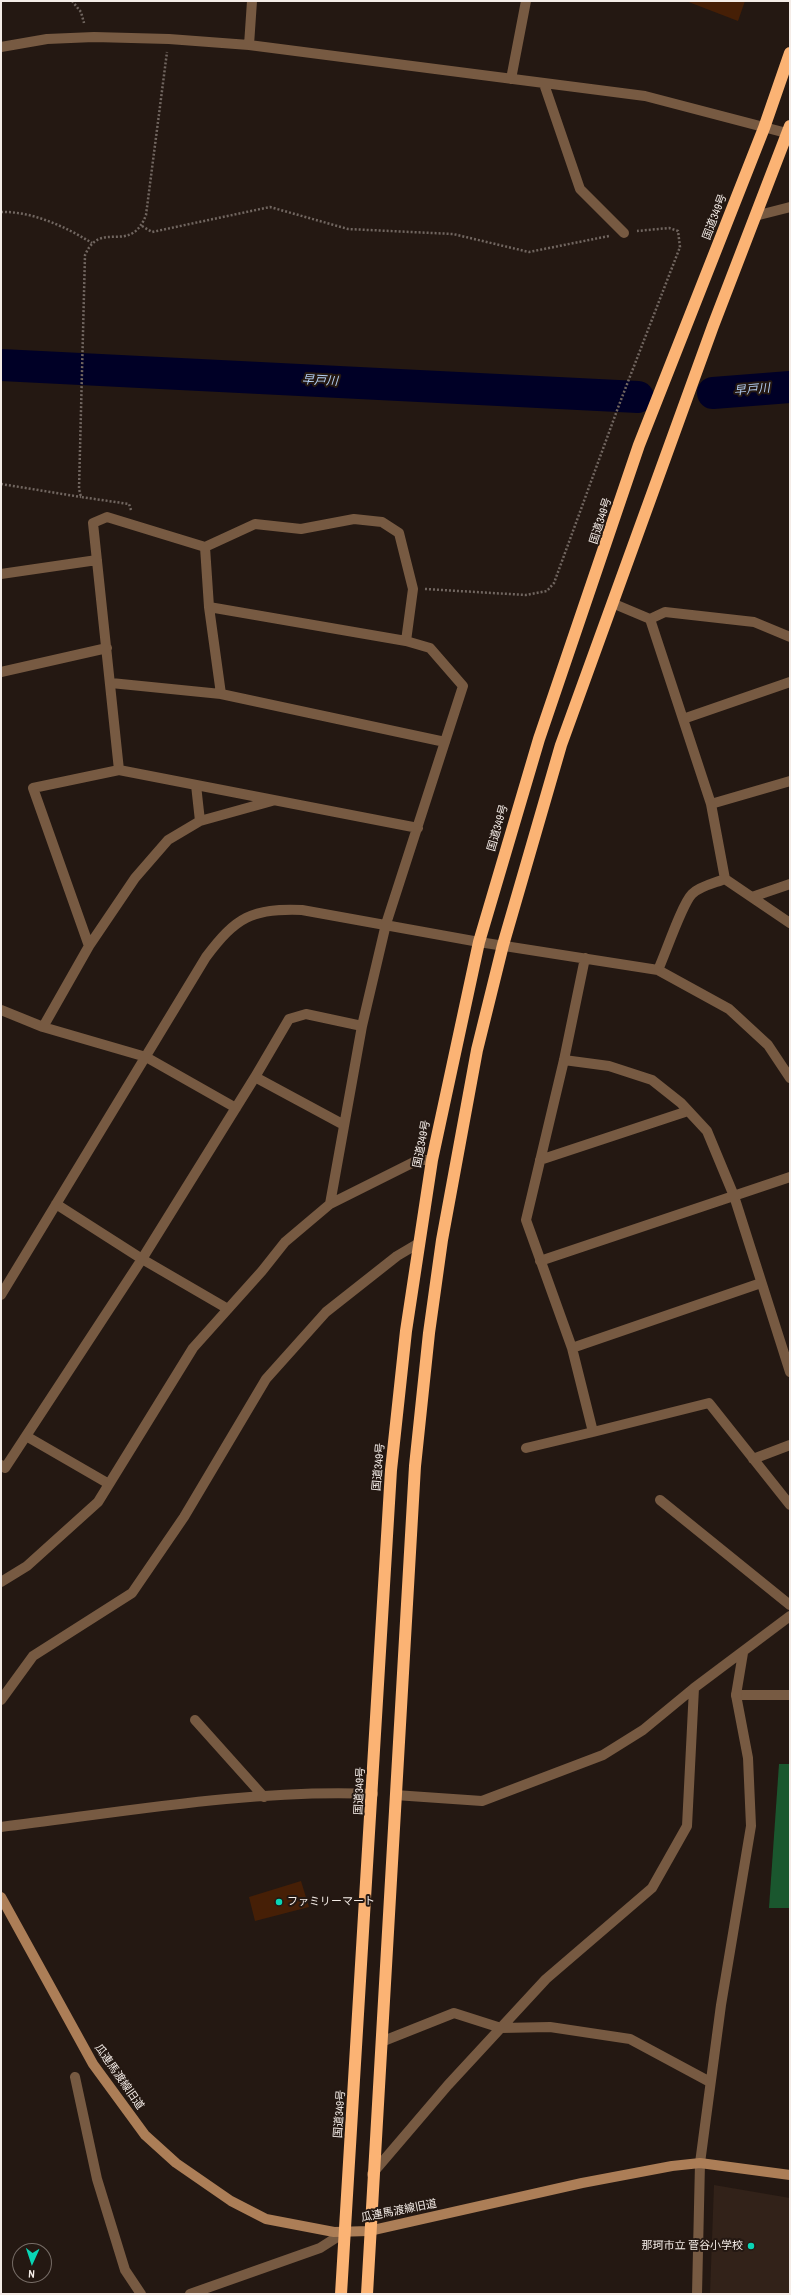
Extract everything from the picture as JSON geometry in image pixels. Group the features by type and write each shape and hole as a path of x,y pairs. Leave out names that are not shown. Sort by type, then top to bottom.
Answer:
{"highway":[{"name":"国道349号","path":"341,2294 373,1794 391,1470 406,1331 432,1160 479,942 539,739 640,445 764,128 790,53"},
{"path":"367,2294 372,2174 415,1466 428,1333 456,1158 477,1050 502,945 561,745 755,216 789,131"}],"street":[{"path":"249,45 252,1"},
{"path":"511,79 526,1"},
{"path":"1,47 47,39 89,37 169,39 249,45 645,96 764,128 789,131"},
{"path":"544,84 580,189 624,233"},
{"path":"755,216 790,207"},
{"path":"119,770 93,523 107,517 134,524 205,547 256,524 301,529 354,519 382,522 399,533 413,588 406,641"},
{"path":"205,547 209,607 221,694"},
{"path":"1,574 98,560"},
{"path":"612,603 650,618 665,612 754,622 790,637"},
{"path":"209,607 406,641 430,648 463,686 386,924 362,1026 330,1204"},
{"path":"650,618 711,804 725,879 790,923"},
{"path":"1,672 107,648"},
{"path":"683,719 790,682"},
{"path":"111,683 221,694 445,742"},
{"path":"89,946 33,788 119,770 418,828"},
{"path":"711,804 790,781"},
{"path":"196,785 200,821"},
{"path":"43,1027 89,946 135,878 168,840 200,821 275,800"},
{"path":"658,970 679,918 691,894 707,885 725,879"},
{"path":"752,897 790,884"},
{"path":"1,1295 206,957 221,938 241,920 256,912 275,909 302,910 479,942 658,970 729,1009 768,1045 790,1078"},
{"path":"585,958 564,1060 526,1220 572,1348 593,1432"},
{"path":"1,1010 43,1027 146,1057 236,1108"},
{"path":"1,1465 5,1468 142,1259 255,1077 289,1019 306,1014 362,1026"},
{"path":"564,1060 609,1066 652,1080 688,1111 707,1131 734,1196 790,1372"},
{"path":"255,1077 344,1125"},
{"path":"540,1160 688,1111"},
{"path":"1,1582 27,1566 98,1502 193,1348 285,1242 330,1204 418,1160 432,1160"},
{"path":"540,1261 790,1177"},
{"path":"56,1204 142,1259 228,1309"},
{"path":"1,1700 33,1656 132,1593 184,1517 266,1379 326,1312 397,1256 419,1243"},
{"path":"572,1348 762,1283"},
{"path":"526,1448 709,1403 790,1505"},
{"path":"26,1436 109,1484"},
{"path":"753,1459 790,1445"},
{"path":"660,1500 790,1605"},
{"path":"395,1795 482,1801 603,1755 643,1730 694,1688 743,1653 790,1616"},
{"path":"697,2294 700,2163 730,1944 750,1826 748,1758 736,1695 743,1653"},
{"path":"372,2174 448,2085 546,1979 652,1888 687,1826 694,1688"},
{"path":"736,1695 790,1695"},
{"path":"195,1720 264,1797"},
{"path":"1,1827 186,1804 264,1797 373,1794"},
{"name":"瓜連馬渡線旧道","path":"1,1897 93,2064 145,2134 176,2163 200,2181 266,2219 300,2227 345,2232 369,2231 582,2183 672,2166 700,2163 790,2175"},
{"path":"381,2042 454,2013 501,2028 550,2026 630,2039 710,2082"},
{"path":"75,2077 97,2179 125,2270 141,2294"},
{"path":"190,2294 320,2248 345,2232"}],"path":[{"path":"72,1 81,12 89,37"},
{"path":"81,496 79,489 81,362 85,255 92,243 106,238 128,236 142,226 146,215 169,39"},
{"path":"142,226 152,232 270,207 348,230 453,234 529,252 624,233 669,228 678,232 680,247 619,406 554,583 547,591 526,595 413,588"},
{"path":"1,212 16,212 70,229 92,243"},
{"path":"1,484 129,504 134,524"}],"shaded area":[{"name":"那珂市立 菅谷小学校","path":"714,2185 790,2198 790,2294 710,2294"}],"green space":[{"path":"779,1764 790,1764 790,1908 769,1908"}],"building":[{"path":"686,1 745,1 738,21"},
{"name":"ファミリーマート","path":"301,1881 309,1907 255,1921 249,1897"}],"waterway":[{"name":"早戸川","path":"1,365 638,397"},
{"name":"早戸川","path":"713,393 790,387"}],"place":[{"name":"ファミリーマート","path":"279,1902"},
{"name":"那珂市立 菅谷小学校","path":"751,2246"}]}
